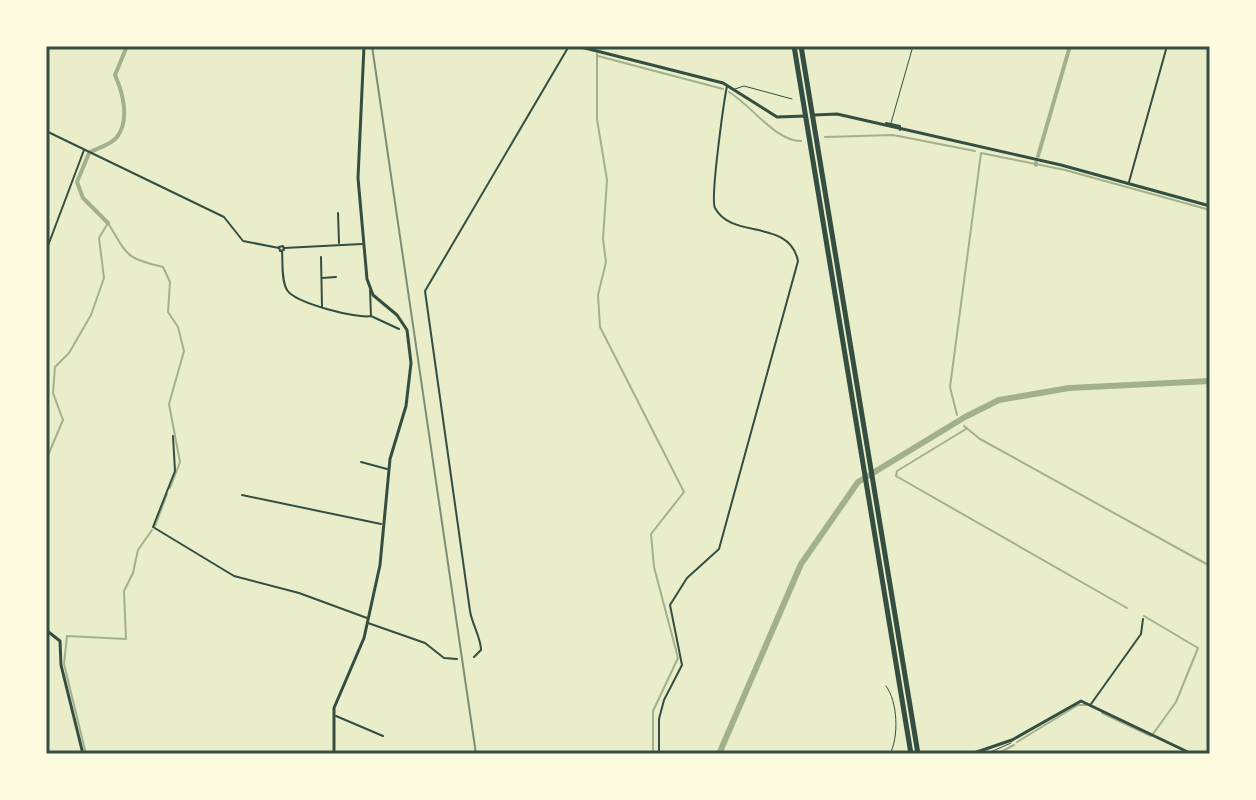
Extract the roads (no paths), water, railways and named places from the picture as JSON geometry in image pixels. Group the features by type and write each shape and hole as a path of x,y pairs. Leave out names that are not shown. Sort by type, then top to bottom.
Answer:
{"highway":[{"path":"794,46 911,754"},
{"path":"801,46 918,754"}],"street":[{"path":"364,46 358,165 371,316"},
{"path":"467,46 473,46"},
{"path":"474,657 481,650 481,645 474,632 470,611 425,294 569,46"},
{"path":"577,46 599,49 728,85 771,114 793,118 823,113 1128,183 1210,206"},
{"path":"1128,183 1167,46"},
{"path":"659,754 659,719 664,700 682,665 670,605 687,578 719,549 798,261 796,251 784,238 725,218 714,206 712,196 728,85"},
{"path":"886,123 900,126 900,130"},
{"path":"46,131 224,217 243,241 281,249 363,243"},
{"path":"46,251 86,149"},
{"path":"338,213 339,245"},
{"path":"281,249 289,293 322,307 356,316 371,316 399,329"},
{"path":"321,257 322,307"},
{"path":"322,278 336,277"},
{"path":"334,754 333,715 338,695 359,653 380,565 389,469 406,406 411,349 407,330 397,315 370,290"},
{"path":"173,436 175,471 153,527 234,576 299,593 425,643 444,658 457,659"},
{"path":"361,462 389,469"},
{"path":"242,495 384,525"},
{"path":"1091,704 1141,634 1143,619"},
{"path":"46,630 60,641 61,665 83,754"},
{"path":"971,754 1012,740 1078,702 1091,704 1192,754"},
{"path":"333,715 383,736"}],"lane":[{"path":"891,123 913,46"},
{"path":"735,89 740,85 792,99"},
{"path":"986,754 1010,745 1012,740"}],"waterway":[{"path":"108,223 83,198 77,182 89,153 111,142 121,130 124,106 115,75 127,46"},
{"path":"1038,156 1070,46"},
{"path":"597,54 597,119 607,180 603,239 606,262 598,295 600,327 684,492 651,534 654,567 678,658 653,711 653,754"},
{"path":"598,56 723,89"},
{"path":"729,92 773,129 801,141"},
{"path":"825,137 893,135 975,151"},
{"path":"957,415 950,387 981,153 1065,170 1210,210"},
{"path":"46,460 63,420 53,393 55,367 69,353 91,315 104,278 99,238 108,223 129,254 163,267 170,282 168,312 178,327 184,351 169,404 180,462 170,488"},
{"path":"719,754 801,564 858,482 999,400 1069,388 1210,381"},
{"path":"964,426 980,439 1210,566"},
{"path":"966,429 897,471 896,476 1127,608"},
{"path":"155,526 167,494"},
{"path":"86,754 64,664 67,636 126,639 124,591 133,573 138,550 152,530"},
{"path":"1144,616 1198,648 1176,702 1153,734"},
{"path":"1017,742 1078,705 1086,705"},
{"path":"1102,713 1151,736"},
{"path":"997,754 1014,745"}],"railway":[{"path":"372,46 476,754"}]}
